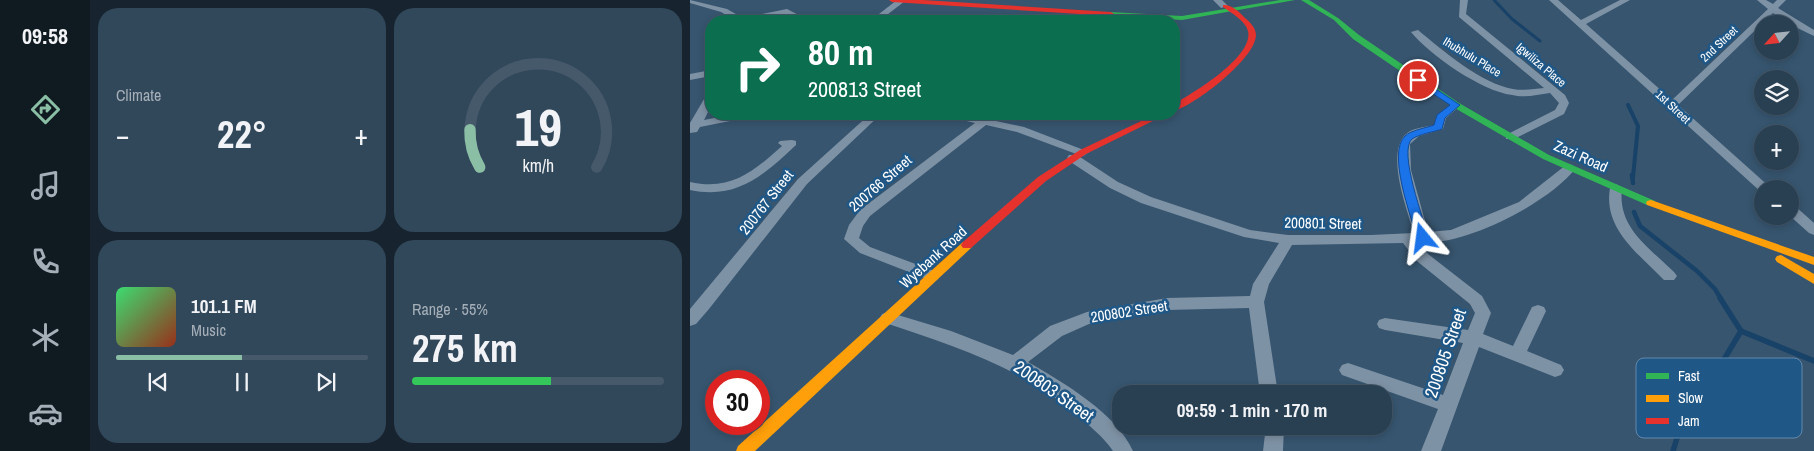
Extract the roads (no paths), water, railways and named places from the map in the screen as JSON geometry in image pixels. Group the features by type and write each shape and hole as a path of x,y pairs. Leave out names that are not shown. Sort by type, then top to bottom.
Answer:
{"street":[{"path":"892,0 1148,15"},
{"path":"882,15 901,0"},
{"path":"1180,18 1224,5 1252,0"},
{"path":"1224,5 1289,0"},
{"name":"Zazi Road","path":"1289,0 1356,37 1456,105 1510,137 1570,168 1616,188 1746,238 1814,261"},
{"name":"Zazi Road","path":"1304,0 1336,19 1356,37"},
{"name":"Igwiliza Place","path":"1464,0 1462,15 1552,90 1564,103 1560,112 1510,137"},
{"name":"1st Street","path":"1553,0 1756,180"},
{"path":"1580,24 1626,0"},
{"path":"1761,0 1814,33"},
{"name":"2nd Street","path":"1672,105 1782,0"},
{"path":"690,1 734,15"},
{"path":"1180,104 1212,84 1250,45 1252,34 1250,28 1224,5"},
{"path":"769,15 787,11 795,15"},
{"name":"Ihubhulu Place","path":"1415,32 1447,58 1504,90 1520,92 1552,90"},
{"path":"690,77 705,74"},
{"path":"1415,238 1403,164 1404,145 1409,137 1439,127 1440,117 1456,105"},
{"path":"692,129 705,107"},
{"path":"692,129 727,120"},
{"name":"200767 Street","path":"690,320 711,299 782,205 809,174 869,120"},
{"name":"200801 Street","path":"979,120 1020,128 1078,155 1114,185 1146,200 1249,234 1288,240 1415,238 1462,232 1510,213 1538,196 1570,168"},
{"name":"Wyebank Road","path":"744,451 932,276 1042,179 1078,155 1150,120"},
{"name":"200766 Street","path":"932,276 865,250 851,240 852,234 865,213 984,121"},
{"path":"693,191 729,186 752,178 792,143 784,143"},
{"path":"1616,188 1613,206 1622,226 1668,276"},
{"path":"1799,216 1814,229"},
{"name":"200805 Street","path":"1415,238 1423,258 1480,305 1483,313 1431,451"},
{"path":"1746,238 1814,280"},
{"path":"1268,385 1256,302 1261,284 1288,240"},
{"name":"200802 Street","path":"1016,362 1056,331 1087,318 1167,304 1256,302"},
{"path":"1517,354 1538,311"},
{"name":"200803 Street","path":"888,318 955,337 1016,362 1084,409 1110,433 1123,451"},
{"path":"1385,324 1475,338 1555,370"},
{"path":"1348,370 1448,404"},
{"path":"1273,451 1274,435"}],"waterway":[{"path":"1494,0 1512,19 1540,41"},
{"path":"1628,105 1638,126 1633,177"},
{"path":"1632,175 1633,183"},
{"path":"1634,212 1640,226 1697,271 1715,289 1721,299"},
{"path":"1720,298 1741,331"},
{"path":"1725,358 1741,331"},
{"path":"1741,331 1814,361"},
{"path":"1673,451 1677,438"}]}
